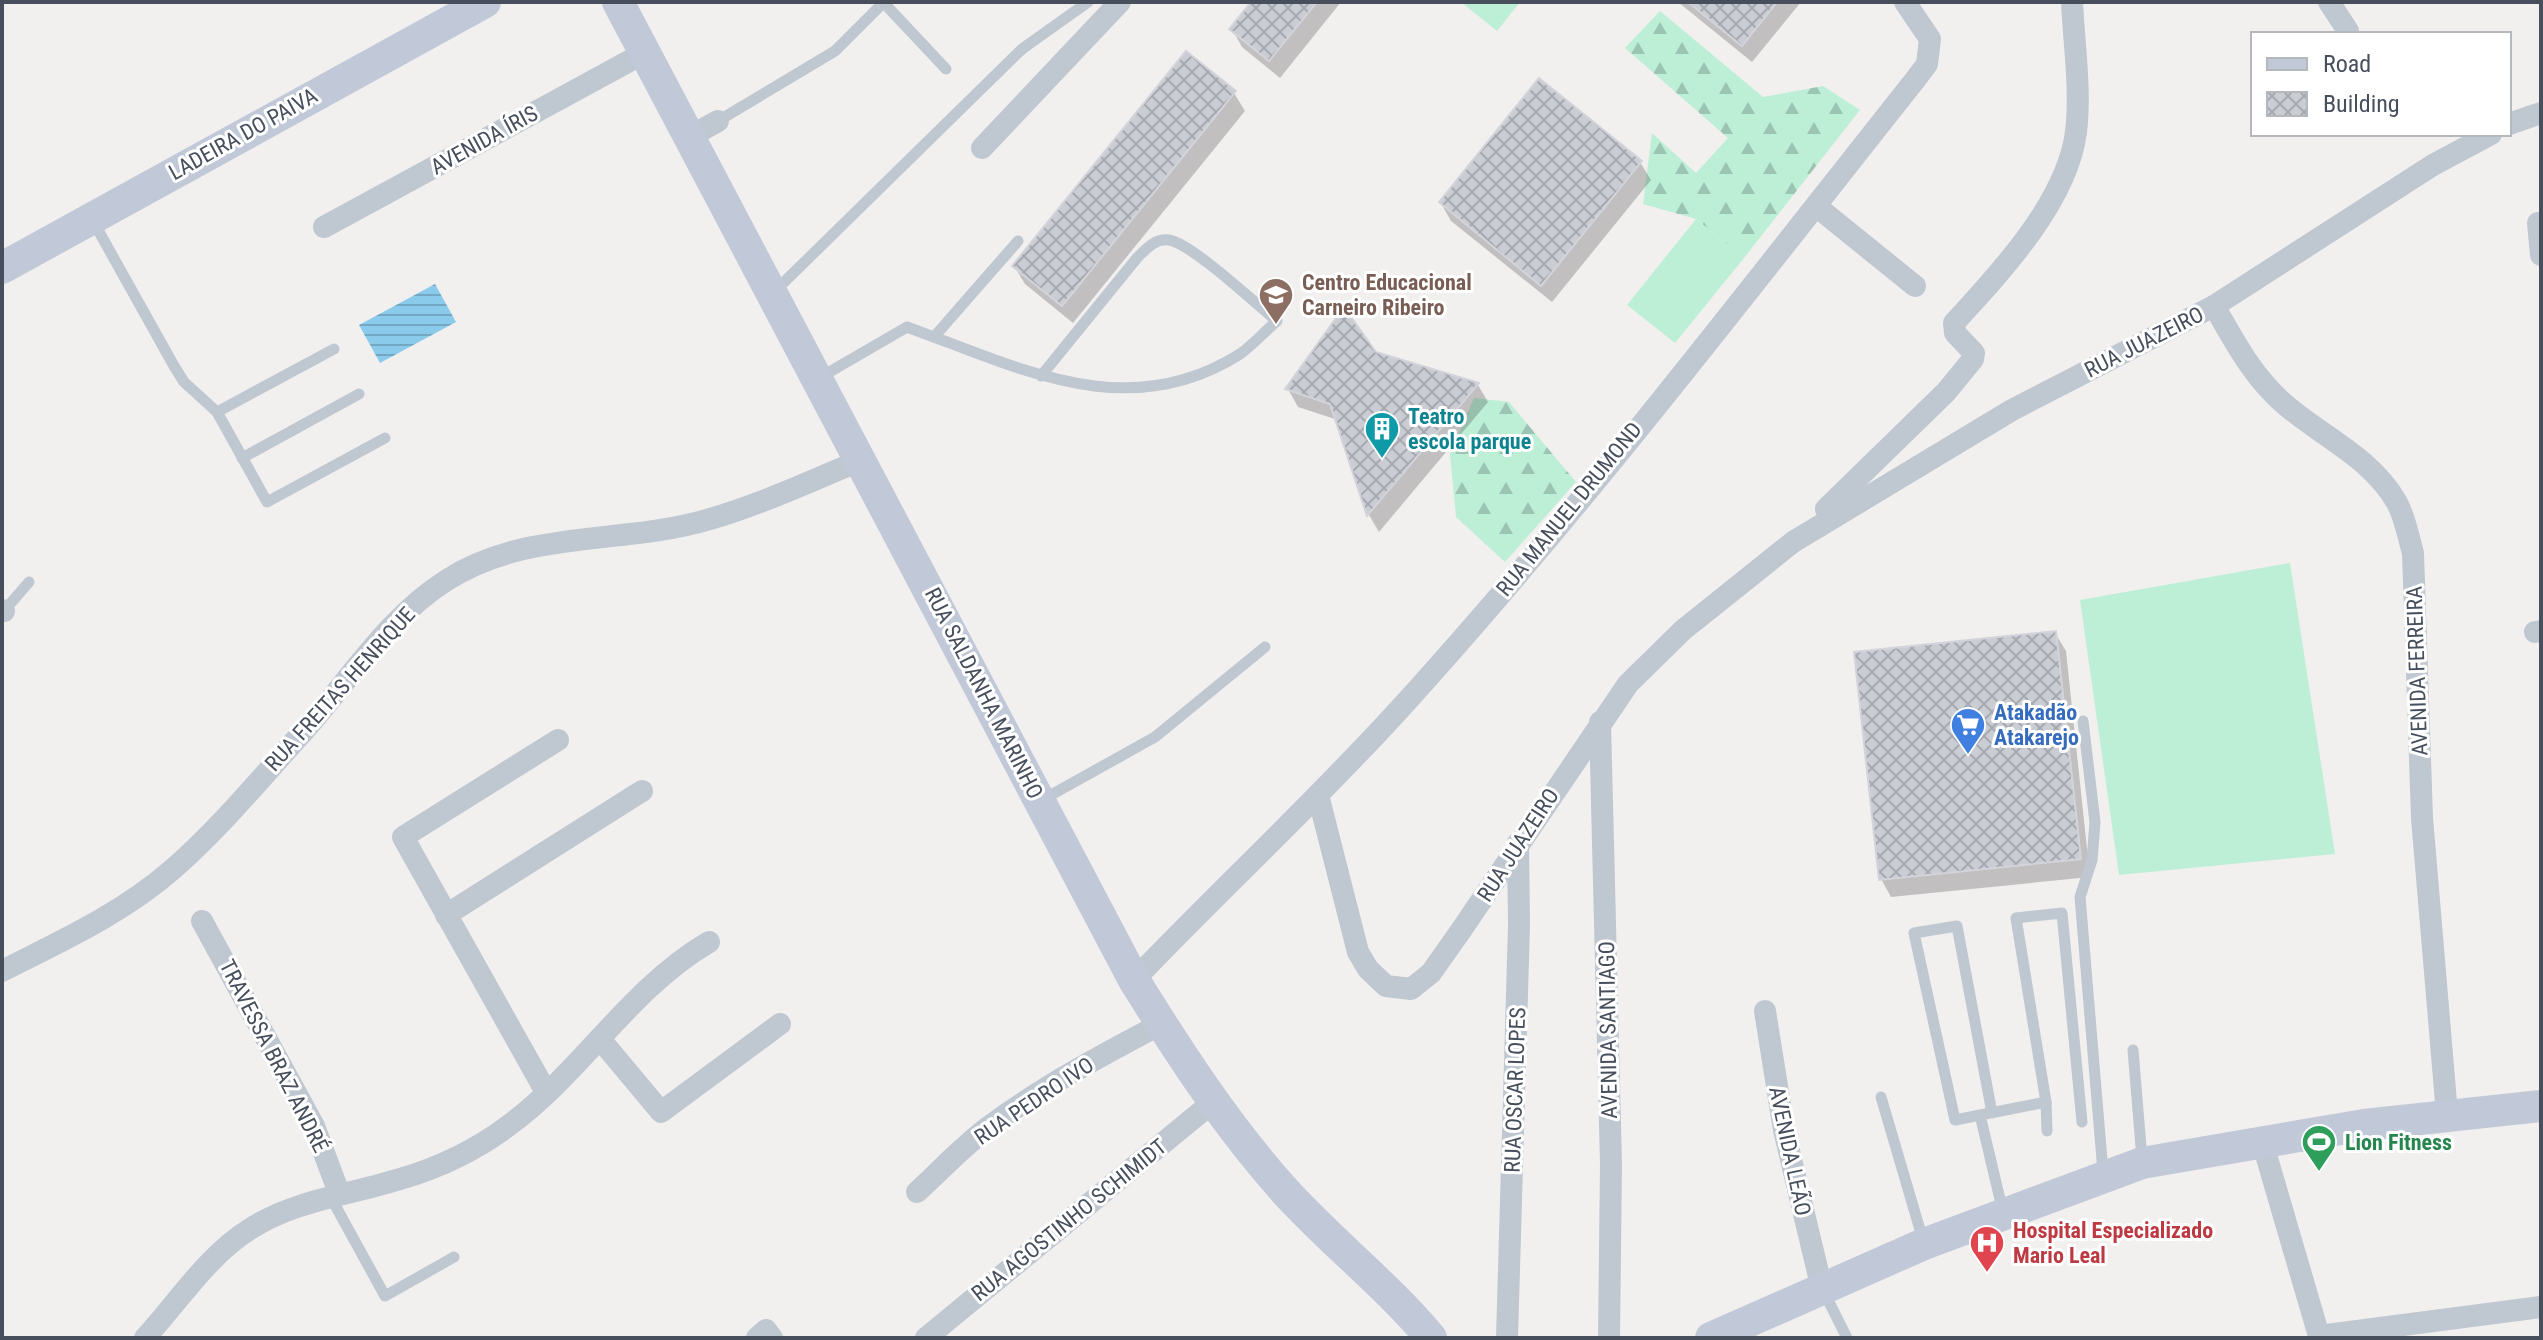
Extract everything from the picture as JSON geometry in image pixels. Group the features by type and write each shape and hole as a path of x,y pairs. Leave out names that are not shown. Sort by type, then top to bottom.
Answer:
{"main road":[{"name":"LADEIRA DO PAIVA","path":"5,260 485,2"},
{"name":"RUA SALDANHA MARINHO","path":"618,2 1134,980 1213,1102 1285,1191 1429,1336"},
{"path":"1711,1338 1924,1244 2142,1163 2262,1141 2447,1114 2541,1106"}],"street":[{"path":"982,148 1120,2"},
{"name":"RUA MANUEL DRUMOND","path":"1134,980 1396,713 1526,563 1816,206 1927,64 1930,39 1905,2"},
{"name":"RUA JUAZEIRO","path":"1318,795 1358,952 1374,976 1392,988 1411,989 1431,973 1600,722 1657,652 1793,542 1946,392 1973,359 1974,353 1955,333 1954,323 2017,250 2066,172 2078,108 2072,2"},
{"path":"2329,2 2348,31"},
{"name":"AVENIDA ÍRIS","path":"324,227 644,53"},
{"path":"2511,123 2541,113"},
{"path":"689,137 718,121"},
{"name":"RUA JUAZEIRO","path":"1793,542 2022,405 2214,306 2433,165 2487,136"},
{"path":"1816,206 1915,286"},
{"path":"2538,223 2541,255"},
{"name":"AVENIDA FERREIRA","path":"2214,306 2251,370 2282,402 2378,477 2396,501 2405,523 2413,553 2422,818 2447,1114"},
{"name":"RUA FREITAS HENRIQUE","path":"2,971 114,912 172,870 304,731 393,626 422,599 465,568 523,549 656,531 710,519 862,460"},
{"name":"AVENIDA SANTIAGO","path":"1600,722 1611,1149 1609,1338"},
{"path":"546,1092 403,837 558,740"},
{"path":"446,915 642,791"},
{"name":"RUA OSCAR LOPES","path":"1507,1338 1519,925 1518,843"},
{"name":"TRAVESSA BRAZ ANDRÉ","path":"202,921 314,1126 334,1195"},
{"path":"145,1338 202,1271 233,1241 271,1217 334,1195 399,1179 474,1149 510,1125 600,1039 664,972 709,942"},
{"name":"AVENIDA LEÃO","path":"1765,1011 1784,1130 1822,1289"},
{"path":"600,1039 661,1112 780,1024"},
{"name":"RUA PEDRO IVO","path":"917,1192 987,1128 1026,1101 1077,1068 1161,1024"},
{"name":"RUA AGOSTINHO SCHIMIDT","path":"926,1338 1213,1102"},
{"path":"2262,1141 2319,1337 2541,1307"}],"lane":[{"path":"718,121 835,51 884,2 946,69"},
{"path":"772,294 1022,49 1088,2"},
{"path":"90,217 184,382 217,412 267,502 385,438"},
{"path":"818,378 907,327 1041,376 1096,389 1167,383 1208,371 1242,352 1277,321 1192,252 1171,240 1162,240 1150,245 1137,258 1041,376"},
{"path":"934,337 1018,241"},
{"path":"217,412 334,349"},
{"path":"242,458 359,394"},
{"path":"3,610 29,582"},
{"path":"1041,801 1155,737 1265,647"},
{"path":"2083,721 2095,822 2092,860 2080,897 2103,1177"},
{"path":"2047,1131 2046,1102 2016,918 2062,913 2082,1122"},
{"path":"2003,1213 1986,1114 1957,926 1914,933 1955,1120 1986,1114 2046,1102"},
{"path":"2133,1050 2142,1163"},
{"path":"1881,1097 1924,1244"},
{"path":"334,1195 385,1296 454,1257"},
{"path":"1822,1289 1847,1338"}],"green space":[{"path":"1461,2 1520,2 1497,31"},
{"path":"1660,11 1763,97 1823,86 1860,110 1744,258 1696,219 1643,204 1652,133 1696,173 1728,138 1625,48"},
{"path":"1696,219 1744,258 1675,343 1627,305"},
{"path":"1474,398 1509,402 1576,482 1505,562 1456,517 1450,454"},
{"path":"2290,563 2335,854 2119,875 2080,600"}],"water":[{"path":"435,284 456,322 380,363 359,325"}],"building":[{"path":"1251,2 1317,2 1269,61 1229,29"},
{"path":"1688,2 1777,2 1742,46"},
{"path":"1186,51 1236,91 1062,306 1012,266"},
{"path":"1539,78 1642,161 1541,286 1439,202"},
{"name":"Teatro escola parque","path":"1344,307 1376,352 1479,383 1367,516 1330,404 1285,389"},
{"name":"Atakadão Atakarejo","path":"2056,631 2081,859 1879,880 1854,652"}],"place":[{"name":"Centro Educacional Carneiro Ribeiro","path":"1276,326"},
{"name":"Teatro escola parque","path":"1382,460"},
{"name":"Atakadão Atakarejo","path":"1968,756"},
{"name":"Lion Fitness","path":"2319,1173"},
{"name":"Hospital Especializado Mario Leal","path":"1987,1274"}]}
